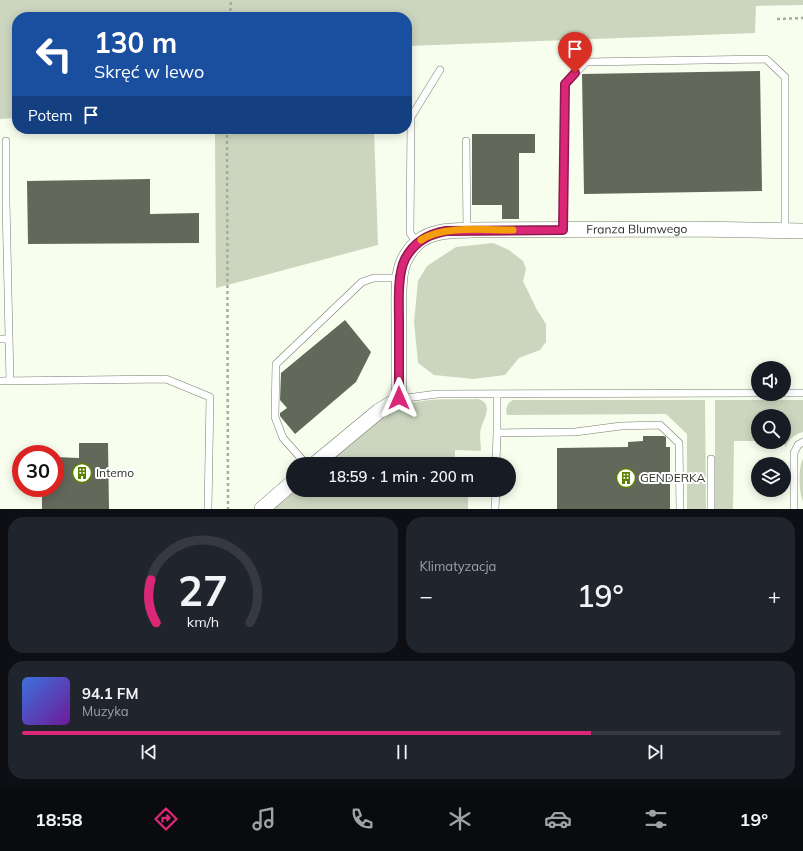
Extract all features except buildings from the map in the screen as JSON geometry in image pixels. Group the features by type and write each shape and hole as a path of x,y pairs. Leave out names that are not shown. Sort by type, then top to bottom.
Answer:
{"street":[{"name":"Franza Blumwego","path":"399,398 401,271 405,259 417,243 434,233 466,230 694,229 803,231"},
{"path":"322,457 378,410 399,398"},
{"path":"262,509 286,488"}],"lane":[{"path":"563,230 565,84 586,62 766,59 785,77 785,231"},
{"path":"412,115 440,70"},
{"path":"411,134 410,233 417,243"},
{"path":"6,141 10,381"},
{"path":"466,141 466,230"},
{"path":"300,457 283,438 275,417 276,364 362,282 374,278 400,278"},
{"path":"0,339 9,339"},
{"path":"0,381 166,379 210,397 208,509"},
{"path":"399,398 437,394 751,393"},
{"path":"791,393 803,393"},
{"path":"496,457 497,394"},
{"path":"496,432 575,432 621,426 660,425 679,443 680,509"},
{"path":"794,509 794,453 798,445 803,442"},
{"path":"710,459 711,509"},
{"path":"495,509 496,497"}],"path":[{"path":"230,12 231,0"},
{"path":"777,19 803,18"},
{"path":"227,134 228,509"}],"green space":[{"path":"0,0 803,0 803,5 756,6 755,33 412,46 412,12 12,12 12,118 0,119"},
{"path":"215,134 374,134 378,245 216,288"},
{"path":"493,243 509,250 523,261 526,269 523,281 537,310 546,324 546,342 540,350 519,358 505,375 473,379 434,375 418,363 414,322 418,281 427,266 456,247"},
{"path":"478,399 486,404 487,412 480,431 481,451 455,450 455,457 334,457 372,424 392,411 411,403 439,400"},
{"path":"513,400 705,400 706,509 687,509 687,434 666,414 507,415 507,406"},
{"path":"715,400 803,400 803,432 797,434 791,439 791,409 751,409 751,441 734,441 733,509 715,509"},
{"path":"803,459 803,501 801,493 800,468"},
{"path":"288,497 468,497 468,509 273,509"}],"slow traffic":[{"path":"421,240 434,233 446,231 513,230"}],"place":[{"name":"Intemo","path":"82,473"},
{"name":"GENDERKA","path":"626,478"}],"route":[{"path":"399,398 399,297 401,271 405,259 417,243 434,233 446,231 563,230 565,84 575,73"}]}
